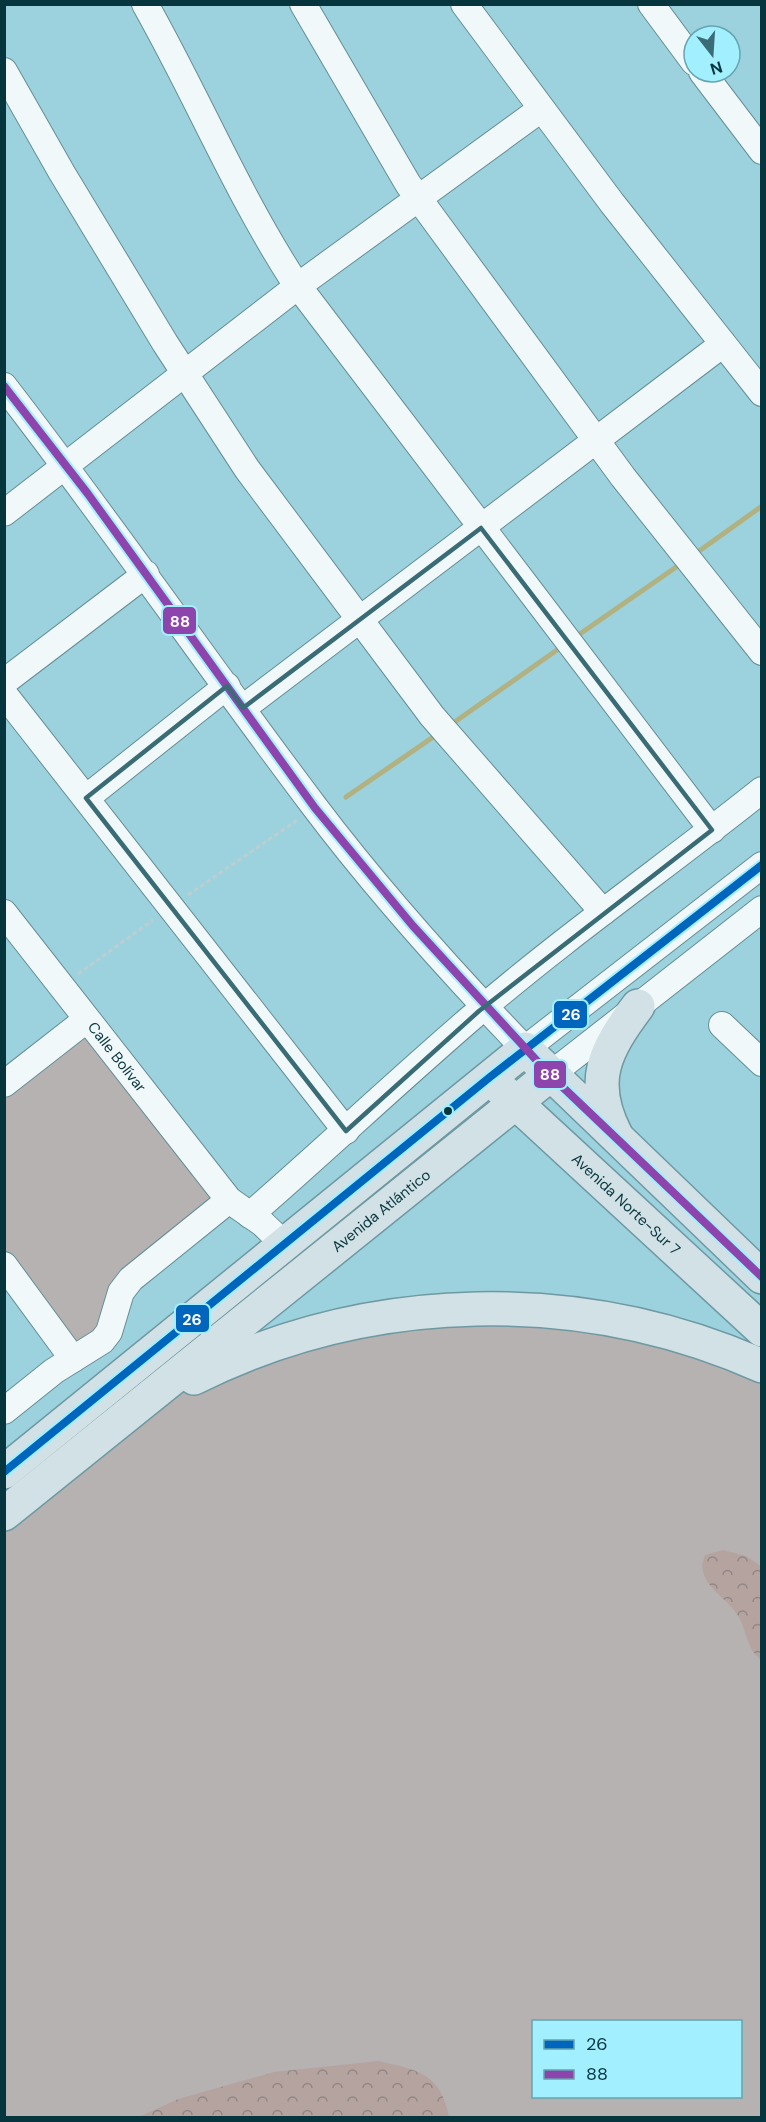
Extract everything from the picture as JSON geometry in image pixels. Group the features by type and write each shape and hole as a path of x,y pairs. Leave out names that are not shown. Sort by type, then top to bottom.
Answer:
{"main road":[{"path":"618,1139 607,1118 602,1101 603,1065 616,1035 638,1006"},
{"path":"4,1472 525,1049 762,1276"},
{"name":"Avenida Atlántico","path":"4,1514 550,1075"},
{"name":"Avenida Norte-Sur 7","path":"490,1077 515,1104 762,1330"},
{"path":"129,1415 218,1366 261,1349 360,1321 432,1311 519,1308 616,1319 701,1341 762,1366"}],"street":[{"path":"144,4 179,66 266,234 298,286 555,627 712,830"},
{"path":"303,4 387,152 418,197 596,440 762,652"},
{"path":"464,4 541,109 762,393"},
{"path":"651,4 682,46"},
{"path":"4,71 62,173 184,372 247,469 432,716 603,912"},
{"path":"711,84 762,151"},
{"path":"4,513 298,286 541,109"},
{"path":"243,708 723,344"},
{"path":"4,386 66,465 315,808 413,926 525,1049 762,865"},
{"path":"4,682 146,574"},
{"path":"86,798 227,686"},
{"path":"4,694 346,1131"},
{"path":"250,1215 485,1006 762,790"},
{"name":"Avenida Atlántico","path":"550,1075 762,909"},
{"name":"Calle Bolívar","path":"4,913 229,1200 285,1245"},
{"path":"4,1084 86,1020"},
{"path":"722,1025 762,1063"},
{"path":"4,1412 54,1371 102,1341 109,1332 121,1292 131,1279 229,1200"},
{"path":"5,1267 72,1359"}],"highlighted area":[{"path":"481,528 712,830 479,1011 346,1131 86,798 227,686 243,708"}],"shaded area":[{"path":"86,1020 229,1200 115,1308 73,1359 5,1265 5,1084"},
{"path":"519,1308 761,1366 761,2117 5,2118 5,1514 217,1366"}],"green space":[{"path":"723,1550 746,1556 761,1566 761,1660 750,1646 738,1616 711,1587 704,1574 702,1566 705,1555"},
{"path":"378,2061 415,2071 433,2082 440,2091 449,2117 139,2117 178,2099 274,2072"}],"waterway":[{"path":"695,554 762,506"},
{"path":"574,638 682,563"},
{"path":"449,726 564,645"},
{"path":"346,797 439,733"}],"transit line":[{"name":"88","path":"4,386 88,494 315,808 413,926 550,1075 762,1277"},
{"name":"26","path":"4,1472 490,1077 762,865"}]}
